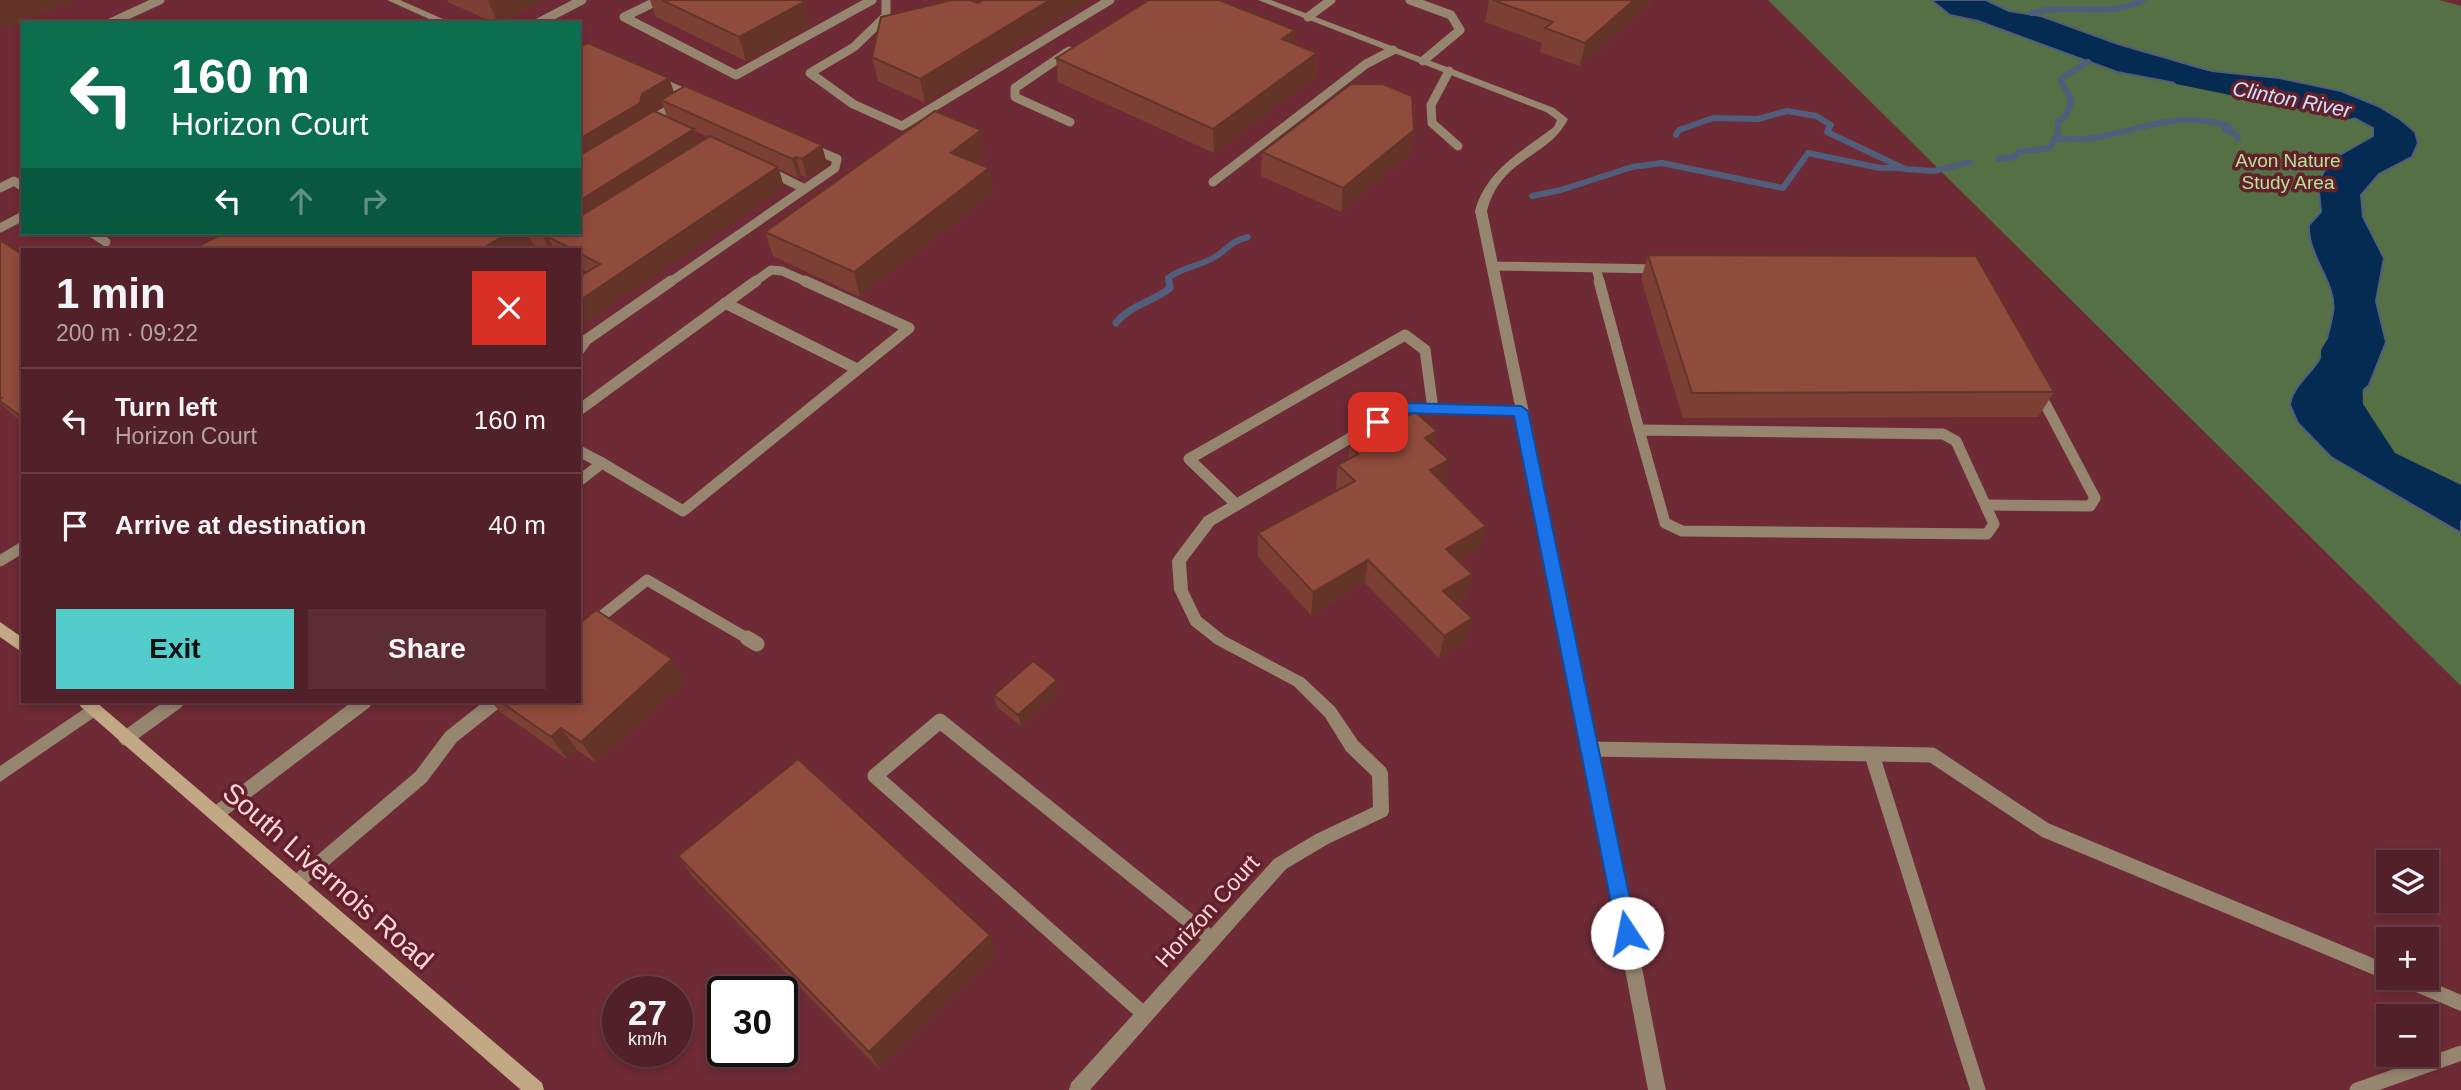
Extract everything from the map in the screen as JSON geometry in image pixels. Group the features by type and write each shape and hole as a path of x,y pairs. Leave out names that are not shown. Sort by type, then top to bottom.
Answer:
{"main road":[{"path":"0,628 21,645"},
{"name":"South Livernois Road","path":"90,705 535,1090"}],"street":[{"path":"1263,0 1550,110 1563,119 1558,129 1492,181 1483,194 1481,211 1591,749 1657,1090"},
{"path":"397,1 442,21"},
{"name":"Horizon Court","path":"1078,1090 1280,864 1322,839 1381,811 1380,773 1352,746 1329,712 1299,682 1220,640 1196,621 1181,590 1180,561 1209,521 1401,408 1521,411"},
{"path":"0,775 90,705"}],"lane":[{"path":"114,21 160,0"},
{"path":"542,21 582,0"},
{"path":"659,0 624,18 736,75 872,0"},
{"path":"886,0 886,16 854,47 810,73 835,94 880,120 901,126 929,113 1073,18 1110,0"},
{"path":"1308,17 1331,0"},
{"path":"1410,0 1451,15 1460,30 1423,61"},
{"path":"1070,122 1015,97 1015,88 1080,44"},
{"path":"1213,182 1366,64 1393,50"},
{"path":"1448,71 1431,105 1432,123 1458,146"},
{"path":"645,76 703,101"},
{"path":"650,130 661,123 653,119 692,96"},
{"path":"581,342 835,168 837,159 796,141"},
{"path":"751,163 803,188"},
{"path":"0,188 14,181 21,186"},
{"path":"0,228 21,217"},
{"path":"95,235 106,242"},
{"path":"1492,266 1678,269"},
{"path":"1595,268 1639,430 1665,523 1682,531 1987,534 1994,524 1956,441 1943,434 1639,430"},
{"path":"581,409 771,270 782,271 909,328 683,511 581,452"},
{"path":"725,303 857,369"},
{"path":"1237,505 1189,458 1405,335 1425,350 1433,409"},
{"path":"1986,505 2090,506 2095,498 2030,376"},
{"path":"581,479 601,463"},
{"path":"0,561 21,548"},
{"path":"581,632 647,580 757,645"},
{"path":"126,738 175,703"},
{"path":"216,814 363,703"},
{"path":"296,883 421,777 451,737 494,703"},
{"path":"1145,1015 875,776 940,721 1213,940"},
{"path":"1591,749 1932,755 2045,830 2376,968"},
{"path":"1872,754 1978,1090"},
{"path":"2430,990 2461,1003"},
{"path":"2357,1090 2461,1053"}],"green space":[{"name":"Avon Nature Study Area","path":"1768,0 2439,0 2461,6 2461,686"}],"water":[{"path":"1931,0 1986,0 2009,11 2041,16 2118,44 2211,71 2279,78 2341,91 2378,106 2415,132 2418,143 2412,157 2379,174 2361,195 2363,217 2384,258 2376,301 2386,342 2369,385 2353,400 2347,412 2353,427 2378,449 2461,486 2461,533 2331,457 2298,423 2290,405 2298,387 2321,355 2333,313 2331,291 2310,236 2309,225 2321,212 2318,182 2331,160 2373,136 2373,128 2341,111 2259,91 2186,85 2117,72 1978,21 1950,15"}],"building":[{"path":"662,0 801,0 804,2 739,37"},
{"path":"952,0 978,3 983,0 1050,0 920,79 872,57 881,17"},
{"path":"1149,0 1219,0 1295,30 1282,39 1317,53 1213,129 1056,58"},
{"path":"1493,0 1634,0 1585,43 1545,28 1553,22"},
{"path":"588,43 669,78 642,94 640,103 581,138 581,46"},
{"path":"1351,84 1383,84 1412,96 1414,130 1343,188 1262,152"},
{"path":"685,86 822,145 802,159 792,159 661,100"},
{"path":"654,111 694,129 581,200 581,155"},
{"path":"935,111 981,130 951,153 989,168 854,272 765,232"},
{"path":"710,136 778,167 581,300 581,276 600,264 581,254 581,248 570,248 548,237 581,235 581,216"},
{"path":"220,235 505,235 483,248 195,248"},
{"path":"0,240 21,254 21,417 0,401"},
{"path":"1648,255 1976,256 2054,392 1692,393"},
{"path":"1415,412 1437,431 1425,438 1449,460 1430,470 1486,526 1446,549 1472,574 1443,591 1472,618 1444,636 1368,560 1313,592 1258,533 1355,481 1338,465 1358,454 1350,446"},
{"path":"596,610 672,659 581,742 561,728 551,737 502,703 581,703 581,622"},
{"path":"1033,661 1057,680 1018,715 994,695"},
{"path":"798,759 990,935 869,1052 798,979 798,976 795,976 678,856"}],"waterway":[{"path":"2032,13 2060,9 2102,10 2130,6 2143,0"},
{"path":"2054,139 2058,132 2057,121 2065,117 2072,101 2060,79 2088,62"},
{"name":"Clinton River","path":"2187,77 2349,109"},
{"path":"1676,135 1679,130 1713,118 1758,119 1787,111 1816,116 1831,125 1827,132 1905,169 1934,171 1970,162"},
{"path":"2054,139 2092,138 2178,120 2213,122 2230,127 2225,129 2237,135 2238,139"},
{"path":"1998,159 2015,157 2018,152 2050,148 2054,139"},
{"path":"1532,196 1561,190 1632,167 1662,163 1783,188 1808,153 1880,168 1902,168"},
{"path":"1169,283 1168,278 1173,274 1209,260 1233,243 1248,237"},
{"path":"1116,323 1128,312 1170,288 1169,281"},
{"name":"Clinton River","path":"2341,350 2342,405 2380,464 2461,504"}],"route":[{"path":"1378,422 1401,408 1521,411 1627,933"}]}
